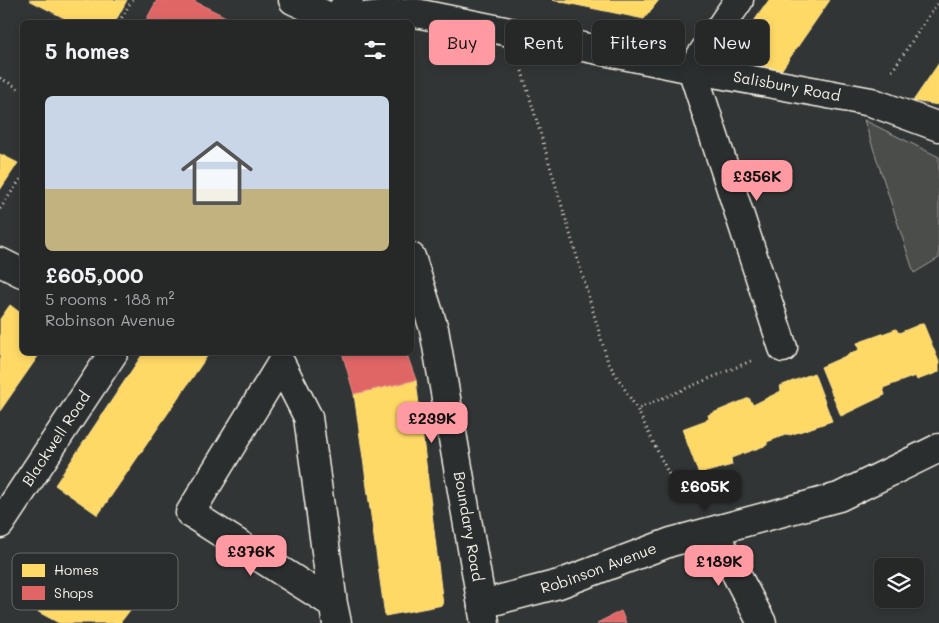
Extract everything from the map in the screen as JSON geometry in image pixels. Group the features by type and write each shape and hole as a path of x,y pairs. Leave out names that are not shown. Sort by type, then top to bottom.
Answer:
{"street":[{"path":"293,0 339,16"},
{"path":"739,0 692,69 783,348"},
{"name":"Salisbury Road","path":"339,16 411,12 505,32"},
{"name":"Salisbury Road","path":"582,47 871,102 939,127"},
{"path":"0,262 20,272"},
{"name":"Boundary Road","path":"414,266 434,329 484,614"},
{"name":"Blackwell Road","path":"0,524 112,355"},
{"path":"282,364 308,417 335,613 190,513 282,364"},
{"name":"Robinson Avenue","path":"484,614 671,542 839,497 939,448"},
{"path":"706,534 762,623"}],"path":[{"path":"120,20 132,0"},
{"path":"871,102 939,0"},
{"path":"520,65 608,362 637,409 706,534"},
{"path":"0,78 20,89"},
{"path":"0,209 20,180"},
{"path":"637,409 783,348"}],"shaded area":[{"path":"864,120 939,157 939,258 914,273"}],"building: Homes":[{"path":"29,0 127,0 116,20 68,20"},
{"path":"552,0 659,0 644,19"},
{"path":"769,0 830,0 780,72 758,65 769,65 769,20 755,20"},
{"path":"939,63 939,105 913,101"},
{"path":"0,154 18,163 0,190"},
{"path":"10,305 20,312 20,355 39,355 0,411 0,319"},
{"path":"923,323 939,362 939,372 917,380 915,376 883,388 885,395 841,416 821,367 859,350 857,343 896,329 899,333"},
{"path":"142,355 208,355 98,515 55,485"},
{"path":"814,373 832,421 767,442 767,445 731,458 732,465 699,474 682,429 709,419 708,415 749,398 753,405 781,391 780,386"},
{"path":"416,380 443,605 385,616 354,394"},
{"path":"35,610 130,610 120,623 59,623"}],"building: Shops":[{"path":"157,0 192,0 232,20 146,20"},
{"path":"343,355 407,355 416,380 354,394"},
{"path":"621,611 626,623 597,623"}]}
